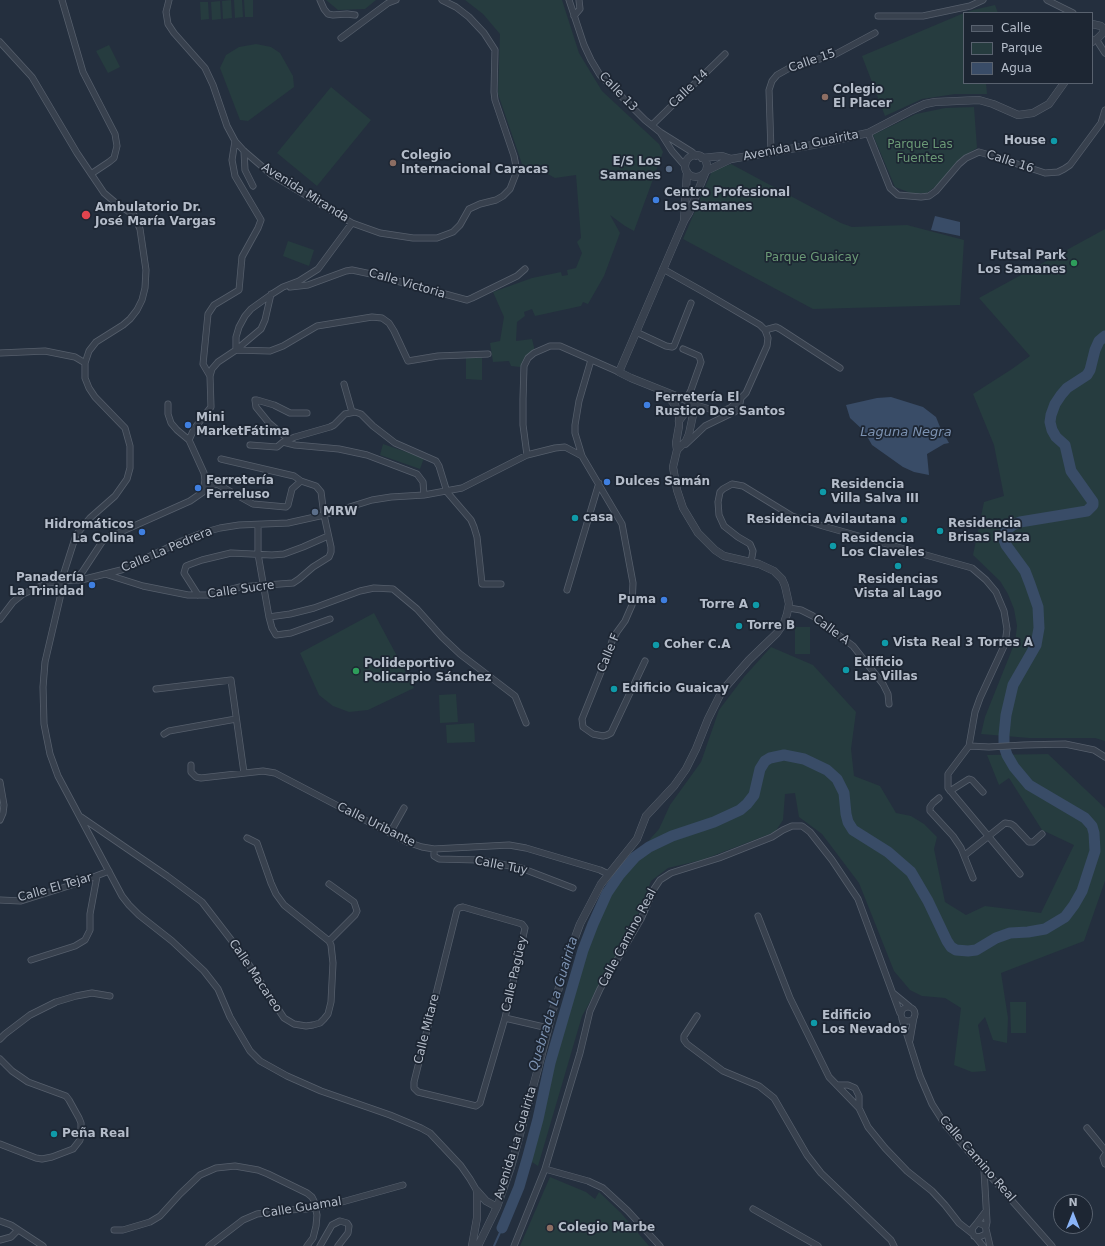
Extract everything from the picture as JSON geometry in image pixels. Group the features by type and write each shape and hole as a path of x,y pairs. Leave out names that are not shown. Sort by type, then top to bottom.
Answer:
{"street":[{"path":"62,0 83,72 115,134 117,146 114,158 91,174"},
{"name":"Avenida Miranda","path":"169,0 166,12 168,24 174,33 205,68 213,85 227,126 235,141 244,151 272,175 352,223 380,232 413,238 436,238 448,235 460,225 470,209 503,196 510,189 517,171 514,156 495,100 495,50 484,33 469,17 456,7 442,0"},
{"path":"320,0 328,14 355,15"},
{"path":"341,38 388,3 396,0"},
{"name":"Calle 13","path":"569,0 590,60 600,75 625,101 660,132 699,157"},
{"path":"574,16 580,9 578,0"},
{"path":"878,16 923,16 970,6 983,0"},
{"path":"1047,0 1071,12"},
{"path":"1093,24 1104,28 1104,31 1096,40 1105,53"},
{"name":"Calle 15","path":"771,151 769,90 772,81 777,75 793,66 834,55 875,33"},
{"path":"0,42 4,44 32,77 91,174 107,196 134,215 142,240 146,270 146,280 142,300 131,317 123,325 96,342 89,351 85,363 86,378 89,388 95,397 125,428 130,446 130,468 127,479 115,496 90,518 76,535 61,582 60,598 45,667 43,687 44,724 48,747 58,776 117,887 129,905 204,971 218,990 243,1040 250,1051 260,1061 287,1076 321,1091 390,1115 430,1133 460,1166 477,1191 486,1201 497,1207"},
{"name":"Calle 14","path":"652,125 726,54"},
{"name":"Avenida La Guairita","path":"686,169 689,175 696,177 731,159 813,145 868,133 886,122 922,105 942,101 979,100 993,104 1018,115 1033,113 1049,104 1063,84"},
{"name":"Calle 16","path":"868,133 890,188 898,195 921,197 929,196 936,191 959,164 979,152 1039,171 1058,172 1070,165 1101,124 1105,110"},
{"name":"Calle 13","path":"660,132 686,169"},
{"path":"210,376 203,364 208,314 212,307 239,290 242,257 261,220 235,176 232,160 235,141"},
{"path":"244,151 245,170 253,186"},
{"name":"Avenida La Guairita","path":"699,157 722,156 731,159"},
{"path":"527,455 523,425 523,383 524,366 528,358 541,349 550,346 560,346 579,353 590,360 618,372 706,171 705,162 699,157 689,158 686,161 684,221"},
{"path":"236,350 237,334 245,316 255,305 283,287 299,281 318,269 352,223"},
{"name":"Calle Victoria","path":"283,287 308,285 346,270 352,270 466,300 517,276 525,269"},
{"path":"663,269 702,290 760,325 765,330 768,338 767,346 746,393 741,398 730,408 722,411 695,406 684,412 679,421"},
{"path":"189,440 194,429 211,407 210,376 212,369 218,362 236,350 262,329 272,294"},
{"path":"636,332 660,344 672,347 674,346 691,303"},
{"path":"236,350 270,351 283,346 309,329 317,326 372,317 383,319 391,326 408,361 438,356 488,354"},
{"path":"765,330 776,327 780,329 840,368"},
{"path":"683,348 699,356 701,362 686,400"},
{"path":"0,353 45,351 75,357 85,363"},
{"name":"Calle F","path":"590,360 579,401 575,433 582,456 622,524 633,584 632,605 625,621 616,632 612,641 610,652 582,719 583,727 593,734 603,736 611,733 645,661"},
{"name":"Avenida La Guairita","path":"618,372 686,400 695,406 689,434 686,441 677,450"},
{"path":"344,384 352,412"},
{"name":"Avenida La Guairita","path":"478,1246 497,1207 511,1167 567,958 580,924 601,884 637,839 646,816 674,786 686,769 722,691 748,660 777,633 784,623 788,608 785,586 778,575 770,568 724,556 709,545 698,533 683,508 677,490 673,467 677,450 676,443 679,421 678,409 664,392"},
{"path":"677,450 686,445 705,426 739,408 741,398"},
{"path":"307,413 290,412 268,403 255,400 255,406 286,441 295,446 331,448 357,452 403,467 420,476 423,483 424,495"},
{"path":"168,404 168,414 171,423 189,440 204,473 205,480 203,492"},
{"path":"250,445 276,447 286,441 332,426 345,414 352,412 361,414 373,426 399,445 436,461 447,492 471,520 474,527 477,536 482,584 501,584"},
{"name":"Calle La Pedrera","path":"0,619 13,602 23,594 48,583 80,580 121,570 202,533 239,525 288,523 324,515 372,500 447,492 468,486 527,455 555,448 565,447 582,456"},
{"path":"73,580 84,571 102,542 107,538 190,501 213,485 217,484 253,504 286,507 288,506 292,489 301,481 294,476 221,459"},
{"name":"Calle Sucre","path":"103,574 143,586 188,595 210,595 240,587 293,583 299,580 313,567 329,557 331,552 319,488 301,481"},
{"path":"568,590 599,484"},
{"path":"750,562 753,551 750,544 724,526 719,514 718,502 720,492 722,488 732,484 743,486 792,516 972,568 986,580 996,592 1004,611 1007,629 1005,644 975,712 969,746 948,774 947,784 950,791 1020,874"},
{"path":"258,525 258,554 269,617 276,635 291,633 330,619"},
{"path":"198,595 184,573 186,566 202,560 231,553 272,555 284,554 328,536"},
{"path":"269,617 314,608 360,591 374,588 393,588 417,609 442,637 460,654 515,696 526,723"},
{"name":"Calle A","path":"788,608 801,610 813,616 853,646 883,684 888,694 889,704"},
{"path":"156,689 231,680 244,773"},
{"path":"164,734 169,731 236,719"},
{"path":"969,746 989,747 1065,744 1094,750 1105,757"},
{"name":"Calle Uribante","path":"191,765 191,772 196,777 201,778 263,771 275,773 416,845 434,849 509,845 533,850 600,870 608,874"},
{"path":"950,791 969,779 972,780 983,792"},
{"path":"0,782 4,805 0,820"},
{"path":"939,798 930,807 930,811 957,842 965,855 973,878"},
{"path":"390,833 404,808"},
{"name":"Calle Macareo","path":"80,816 202,902 242,954 284,1018 294,1024 306,1026 314,1025 320,1023 328,1014 331,1002 333,963 333,954 329,940"},
{"path":"965,855 1007,823 1014,826 1029,842 1033,842 1042,834"},
{"name":"Calle Camino Real","path":"514,1246 545,1169 590,1011 600,990 641,919 654,889 660,880 671,873 719,858 772,837 792,826 802,826 824,847 858,899 910,1040 920,1076 932,1104 946,1126 1052,1246"},
{"path":"247,838 257,843 271,883 276,894 284,905 329,940 355,915 357,911 354,902 329,884"},
{"name":"Calle Tuy","path":"434,849 434,856 439,859 479,860 507,865 531,871 573,888"},
{"name":"Calle El Tejar","path":"0,900 21,901 78,883 109,871"},
{"path":"31,960 74,946 85,940 90,930 90,914 97,876"},
{"name":"Calle Pagüey","path":"459,908 522,924 525,928 505,1018 480,1104 476,1106"},
{"name":"Calle Mitare","path":"459,908 457,910 414,1082 414,1088 418,1092 476,1106"},
{"path":"758,916 790,998 826,1072 834,1083 859,1108 868,1127 885,1148 907,1171 932,1191 965,1229 982,1237 986,1234 987,1222 984,1170"},
{"path":"0,1039 30,1015 56,1002 92,993 110,996"},
{"path":"893,993 910,1007 915,1012 915,1015 908,1021 901,1016 904,1008 910,1007"},
{"name":"Calle Camino Real","path":"910,1040 915,1015"},
{"path":"697,1016 684,1036 684,1040 687,1044 723,1072 760,1086 774,1098 806,1155 821,1173 891,1240 894,1246"},
{"name":"Calle Pagüey","path":"505,1018 548,1028"},
{"path":"0,1059 12,1071 28,1082 66,1096 79,1118 81,1134 80,1140 73,1149 42,1159 0,1144"},
{"path":"838,1086 848,1085 854,1088 859,1096 859,1108"},
{"path":"1087,1128 1105,1150"},
{"path":"1105,1154 1103,1158 1105,1164"},
{"path":"114,1230 123,1230 136,1227 156,1219 200,1175 209,1170 228,1166 242,1167 268,1174 307,1193 312,1197 316,1207 316,1226 313,1238 307,1246"},
{"path":"545,1169 588,1181 603,1188 628,1211 660,1246"},
{"name":"Calle Guamal","path":"209,1246 243,1220 257,1214 316,1207 342,1202 403,1185"},
{"path":"472,1246 477,1218 477,1191"},
{"path":"753,1209 818,1246"},
{"path":"959,1223 976,1224 982,1223 986,1228 990,1244 983,1246 972,1229 976,1224 986,1211"},
{"path":"0,1221 11,1225 43,1246"},
{"path":"320,1246 332,1225 340,1221 348,1223 348,1233 338,1246"},
{"path":"0,1240 11,1236 18,1230"}],"green space":[{"path":"231,0 232,18 223,19 222,1"},
{"path":"234,0 242,0 243,17 235,18"},
{"path":"244,0 253,0 253,17 245,17"},
{"path":"326,0 376,0 365,9 338,10"},
{"path":"465,0 562,0 579,53 602,91 659,144 663,152 634,231 610,215 620,233 604,276 588,304 583,302 581,306 535,316 532,309 524,312 525,316 517,322 516,341 532,339 535,351 529,355 520,367 511,366 509,361 493,362 490,343 500,341 504,317 493,292 532,278 561,272 562,276 568,275 567,270 576,268 582,253 577,242 581,238 576,175 555,178 533,166 530,172 523,167 498,94 500,34 483,14"},
{"path":"220,1 221,19 212,20 211,2"},
{"path":"200,2 208,2 209,19 201,20"},
{"path":"995,5 998,12 968,12"},
{"path":"963,13 963,84 986,84 987,94 955,94 922,99 885,116 862,56"},
{"path":"256,44 271,47 280,53 293,76 294,87 248,121 240,120 220,68 226,55 239,47"},
{"path":"109,45 120,67 108,73 96,51"},
{"path":"331,87 371,120 317,186 277,153"},
{"name":"Parque Las Fuentes","path":"974,107 977,148 961,158 940,183 927,193 913,194 895,187 873,135 916,114 945,108"},
{"name":"Parque Guaicay","path":"731,164 841,223 852,227 907,225 964,240 960,305 813,309 683,239 712,171"},
{"path":"1105,229 1105,741 1095,738 1029,738 981,734 985,717 1015,642 1017,626 1014,609 1008,594 1000,581 973,555 984,502 1004,496 994,445 973,394 1030,356 979,298"},
{"path":"288,241 314,250 309,266 283,256"},
{"path":"466,358 482,358 482,380 466,379"},
{"path":"383,444 424,458 420,469 380,455"},
{"name":"Polideportivo Policarpio Sánchez","path":"374,613 414,688 368,710 349,712 333,706 319,695 300,653"},
{"path":"795,627 810,627 810,654 795,654"},
{"path":"771,647 813,665 856,712 851,749 854,776 880,786 896,813 911,816 924,824 937,837 934,849 945,902 966,915 985,906 1041,913 1074,845 1042,830 1009,778 999,785 987,755 1048,754 1105,808 1105,881 1084,941 1001,973 1008,1018 1007,1043 993,1040 985,1017 978,1025 986,1071 972,1072 954,1065 961,1008 945,998 922,996 910,990 894,971 859,883 822,834 799,817 795,793 785,794 783,820 775,832 702,860 668,868 651,881 635,922 582,1016 538,1166 524,1157 569,983 581,944 604,891 659,829 670,805 701,762 719,710 744,677"},
{"path":"456,694 458,722 440,723 439,695"},
{"path":"474,723 475,742 447,743 446,725"},
{"path":"1010,1002 1026,1002 1026,1033 1011,1033"},
{"path":"550,1177 586,1192 595,1199 599,1192 621,1213 649,1246 520,1246"}],"water":[{"path":"935,216 960,222 960,236 931,230"},
{"name":"Laguna Negra","path":"891,397 923,407 936,417 949,443 944,444 927,454 929,475 914,472 903,467 872,445 864,431 850,418 846,405 877,398"}],"waterway":[{"name":"Quebrada La Guairita","path":"502,1228 519,1187 538,1119 550,1063 583,950 607,893 620,874 635,857 649,847 672,836 714,822 740,810 754,795 760,769 765,761 770,758 784,755 804,759 827,770 837,779 844,793 846,814 848,822 853,830 888,852 911,872 928,901 947,941 951,947 956,950 976,950 996,938 1010,933 1045,929 1065,917 1074,905 1082,891 1095,851 1092,826 1085,818 1029,785 1014,767 1004,746 1006,715 1013,685 1036,645 1039,628 1038,607 1025,571 1004,540 1006,530 1020,522 1087,511 1093,505 1093,502 1071,471 1065,445 1056,437 1050,422 1055,404 1061,395 1067,388 1087,375 1099,341 1105,336"},
{"name":"Quebrada La Guairita","path":"494,1246 502,1228"}],"place":[{"name":"Colegio El Placer","path":"825,97"},
{"name":"House","path":"1054,141"},
{"name":"Colegio Internacional Caracas","path":"393,163"},
{"name":"E/S Los Samanes","path":"669,169"},
{"name":"Centro Profesional Los Samanes","path":"656,200"},
{"name":"Ambulatorio Dr. José María Vargas","path":"86,215"},
{"name":"Futsal Park Los Samanes","path":"1074,263"},
{"name":"Ferretería El Rustico Dos Santos","path":"647,405"},
{"name":"Mini MarketFátima","path":"188,425"},
{"name":"Dulces Samán","path":"607,482"},
{"name":"Ferretería Ferreluso","path":"198,488"},
{"name":"Residencia Villa Salva III","path":"823,492"},
{"name":"MRW","path":"315,512"},
{"name":"casa","path":"575,518"},
{"name":"Residencia Avilautana","path":"904,520"},
{"name":"Residencia Brisas Plaza","path":"940,531"},
{"name":"Hidromáticos La Colina","path":"142,532"},
{"name":"Residencia Los Claveles","path":"833,546"},
{"name":"Residencias Vista al Lago","path":"898,566"},
{"name":"Panadería La Trinidad","path":"92,585"},
{"name":"Puma","path":"664,600"},
{"name":"Torre A","path":"756,605"},
{"name":"Torre B","path":"739,626"},
{"name":"Vista Real 3 Torres A","path":"885,643"},
{"name":"Coher C.A","path":"656,645"},
{"name":"Edificio Las Villas","path":"846,670"},
{"name":"Polideportivo Policarpio Sánchez","path":"356,671"},
{"name":"Edificio Guaicay","path":"614,689"},
{"name":"Edificio Los Nevados","path":"814,1023"},
{"name":"Peña Real","path":"54,1134"},
{"name":"Colegio Marbe","path":"550,1228"}]}
